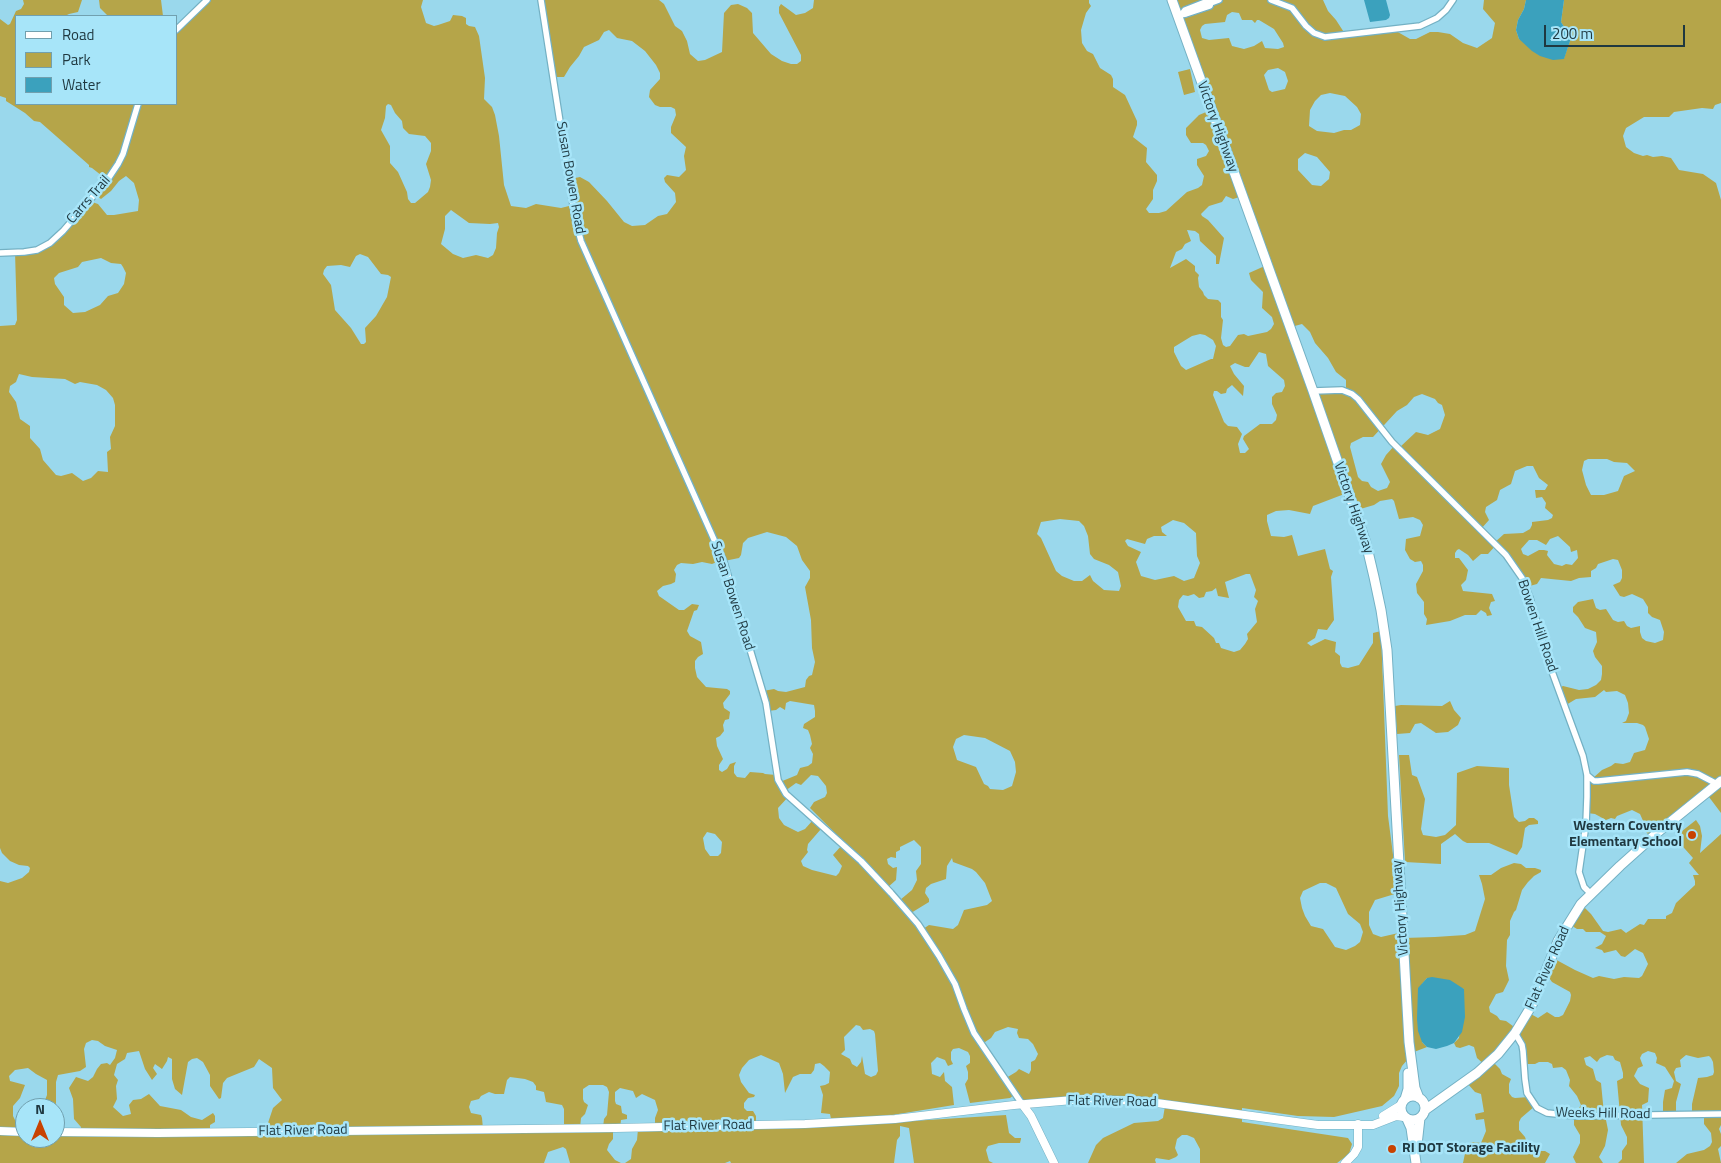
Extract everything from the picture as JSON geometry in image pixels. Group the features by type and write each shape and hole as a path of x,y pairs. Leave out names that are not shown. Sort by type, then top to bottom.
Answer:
{"main road":[{"name":"Victory Highway","path":"1172,0 1180,15 1366,542 1384,626 1409,1042 1415,1088 1420,1099"},
{"name":"Flat River Road","path":"1425,1110 1468,1080 1498,1054 1515,1033 1532,1005 1564,928 1581,904 1658,832 1719,782"},
{"name":"Victory Highway","path":"1403,1102 1408,1089 1409,1042"},
{"name":"Flat River Road","path":"1420,1099 1430,1099 1468,1080"},
{"path":"1412,1096 1420,1099 1424,1104 1425,1110 1420,1118 1418,1128 1416,1163 1411,1128 1402,1113 1403,1102 1412,1096"},
{"name":"Flat River Road","path":"65,1132 158,1133 615,1128 805,1124 895,1119 1022,1104 1085,1099 1126,1100 1165,1104 1312,1125 1341,1126 1380,1118 1403,1102"},
{"path":"1022,1104 1031,1116 1054,1163"},
{"name":"Flat River Road","path":"1358,1124 1373,1125 1396,1116 1406,1118"},
{"path":"1406,1118 1411,1120 1420,1118"},
{"path":"1345,1163 1357,1150 1359,1140 1358,1124"},
{"path":"0,1132 15,1132"}],"street":[{"path":"178,28 206,0"},
{"name":"Susan Bowen Road","path":"541,0 579,232 587,256 724,562 766,703 778,780 786,794 861,862 918,924 940,956 955,984 974,1032 1022,1104"},
{"path":"1180,15 1210,6 1211,2 1219,0"},
{"path":"1270,0 1292,8 1306,26 1314,33 1325,37 1420,26 1437,18 1453,0"},
{"name":"Carrs Trail","path":"0,253 37,250 50,243 63,231 108,179 118,164 123,154 138,105"},
{"name":"Bowen Hill Road","path":"1313,391 1336,390 1352,394 1358,399 1389,438 1506,555 1525,584 1547,658 1581,748 1587,775 1586,824 1579,872 1584,887 1591,894"},
{"path":"1587,775 1592,780 1598,781 1688,772 1719,782"},
{"name":"Weeks Hill Road","path":"1515,1033 1523,1051 1527,1093 1534,1104 1542,1111 1562,1115 1721,1114"}],"green space":[{"path":"23,0 82,0 78,12 67,15 15,15 15,105 178,105 178,27 206,0 423,0 421,7 426,23 434,26 450,21 453,15 462,16 466,18 466,24 475,27 479,36 485,78 484,99 492,107 495,115 504,185 511,206 526,208 536,204 561,208 573,205 570,179 580,177 589,182 624,222 632,226 645,225 658,216 667,214 676,202 675,193 665,182 664,178 667,175 679,177 686,170 684,156 686,147 671,133 671,127 676,115 675,109 655,105 649,97 650,90 660,79 660,73 645,51 632,41 617,38 609,30 604,32 599,40 584,47 564,77 553,77 541,0 659,0 664,4 675,26 682,31 690,54 698,61 705,60 722,52 724,13 731,5 738,4 747,8 752,13 753,33 771,54 782,61 797,64 801,61 801,55 779,13 781,4 796,15 805,13 813,8 814,0 1089,0 1091,6 1086,13 1081,30 1082,43 1087,51 1093,54 1100,68 1111,75 1113,87 1125,95 1137,121 1133,137 1147,148 1146,162 1157,175 1153,199 1146,209 1149,213 1159,213 1166,211 1187,192 1202,185 1204,176 1197,165 1197,159 1206,156 1209,151 1203,143 1191,143 1186,135 1186,128 1199,115 1211,110 1173,0 1323,0 1328,11 1347,37 1396,31 1410,39 1416,39 1430,32 1438,32 1450,34 1463,43 1477,48 1492,38 1495,23 1483,9 1484,0 1526,0 1516,30 1519,39 1564,58 1571,38 1561,22 1564,0 1721,0 1721,103 1715,105 1713,109 1702,108 1674,112 1669,117 1644,117 1626,128 1623,136 1626,147 1634,153 1643,156 1671,158 1679,170 1703,174 1716,183 1721,200 1721,813 1706,793 1651,837 1643,829 1644,823 1640,814 1632,810 1617,816 1615,819 1606,820 1595,814 1587,813 1587,777 1593,778 1602,770 1615,763 1623,764 1630,762 1634,753 1645,750 1649,739 1643,725 1622,723 1626,721 1629,713 1628,703 1625,695 1617,691 1606,692 1604,690 1595,697 1576,699 1566,705 1559,688 1563,686 1579,690 1588,689 1601,680 1602,674 1602,666 1593,651 1597,642 1596,632 1585,628 1573,612 1573,607 1578,602 1593,599 1596,608 1600,610 1606,609 1613,620 1618,622 1624,621 1631,628 1640,626 1642,638 1646,641 1655,643 1663,640 1664,632 1660,620 1648,613 1648,607 1643,599 1632,594 1624,597 1620,596 1613,585 1620,582 1622,578 1622,570 1618,560 1613,559 1598,564 1591,571 1591,577 1571,581 1541,578 1537,584 1526,587 1496,545 1488,554 1481,554 1473,561 1459,549 1455,553 1455,558 1459,558 1468,570 1466,580 1461,585 1463,591 1492,594 1495,601 1491,602 1489,608 1492,615 1487,616 1481,610 1476,615 1465,615 1450,621 1426,625 1427,619 1424,614 1424,602 1417,593 1416,584 1423,571 1423,565 1421,561 1415,562 1410,559 1405,550 1406,539 1420,536 1423,525 1420,520 1413,517 1399,519 1392,499 1380,501 1374,505 1357,510 1347,493 1313,506 1310,514 1289,510 1276,511 1267,515 1267,521 1271,536 1284,537 1292,535 1298,556 1325,549 1330,569 1333,571 1331,577 1334,620 1327,630 1318,629 1315,638 1307,643 1311,646 1325,639 1336,642 1335,652 1340,656 1340,663 1342,667 1348,668 1359,665 1373,643 1373,633 1381,631 1388,816 1398,893 1375,900 1369,912 1369,925 1373,934 1381,937 1403,932 1404,938 1465,935 1475,931 1485,899 1479,875 1491,875 1501,868 1514,863 1521,864 1526,868 1541,870 1522,890 1516,910 1510,921 1506,966 1509,980 1503,992 1496,994 1489,1007 1490,1012 1500,1020 1506,1021 1517,1029 1529,1013 1538,1018 1547,1012 1555,1017 1559,1017 1563,1015 1571,995 1570,992 1552,982 1545,972 1551,957 1593,978 1599,976 1614,979 1624,977 1639,978 1648,964 1643,953 1635,949 1625,957 1621,956 1616,950 1604,953 1602,950 1595,948 1602,944 1606,936 1600,932 1586,932 1569,924 1582,905 1603,931 1608,932 1621,929 1626,933 1640,924 1644,925 1648,919 1666,919 1666,916 1672,913 1676,903 1695,885 1693,875 1699,875 1689,863 1693,858 1677,840 1677,835 1696,820 1700,826 1702,836 1700,853 1721,834 1721,1125 1719,1129 1721,1146 1718,1149 1721,1163 1676,1163 1687,1154 1704,1150 1712,1142 1711,1133 1704,1124 1704,1114 1692,1113 1692,1104 1698,1078 1713,1075 1714,1072 1713,1062 1709,1056 1698,1058 1686,1055 1680,1060 1681,1067 1676,1068 1674,1072 1676,1081 1681,1084 1676,1102 1676,1113 1663,1113 1665,1090 1672,1088 1674,1081 1665,1067 1656,1063 1655,1053 1648,1051 1642,1054 1640,1058 1643,1066 1638,1068 1634,1076 1640,1084 1649,1088 1648,1102 1642,1105 1644,1163 1618,1163 1622,1159 1622,1151 1627,1144 1627,1137 1621,1125 1617,1081 1623,1078 1620,1062 1615,1060 1613,1056 1607,1055 1600,1058 1597,1062 1590,1056 1584,1058 1586,1065 1593,1069 1596,1080 1601,1083 1604,1114 1608,1130 1605,1146 1599,1157 1603,1163 1576,1163 1573,1157 1580,1143 1580,1135 1574,1125 1574,1115 1581,1105 1569,1086 1570,1080 1566,1070 1562,1067 1553,1068 1552,1064 1548,1062 1525,1064 1518,1036 1492,1061 1502,1074 1511,1079 1509,1093 1512,1097 1529,1097 1535,1106 1519,1122 1519,1130 1525,1137 1529,1149 1531,1151 1545,1151 1550,1154 1545,1163 1463,1163 1467,1144 1472,1142 1481,1143 1486,1131 1484,1119 1476,1120 1475,1114 1484,1112 1481,1094 1475,1092 1467,1083 1486,1066 1477,1058 1474,1047 1469,1045 1460,1048 1456,1047 1454,1043 1459,1038 1464,989 1427,978 1422,984 1422,1042 1427,1047 1414,1052 1402,1066 1399,1073 1399,1086 1394,1096 1382,1106 1334,1117 1298,1116 1242,1108 1242,1122 1348,1138 1352,1144 1349,1154 1337,1163 1200,1163 1200,1149 1194,1138 1182,1135 1177,1139 1175,1148 1178,1155 1169,1160 1156,1158 1156,1163 1088,1163 1096,1145 1103,1138 1134,1123 1158,1121 1163,1118 1165,1106 1123,1101 1024,1106 1014,1095 1010,1098 970,1103 965,1084 968,1079 966,1066 970,1063 970,1056 968,1052 959,1048 953,1049 951,1052 953,1064 948,1066 945,1060 937,1057 931,1063 932,1074 940,1077 944,1072 945,1081 952,1087 954,1105 886,1116 831,1119 830,1114 821,1113 823,1095 820,1086 829,1083 830,1072 824,1066 820,1063 815,1064 811,1074 800,1074 793,1077 785,1093 783,1074 779,1063 761,1055 749,1060 739,1075 741,1082 749,1093 755,1095 748,1098 744,1103 744,1108 747,1111 753,1111 756,1116 756,1126 834,1126 1006,1115 1009,1133 1015,1138 1021,1138 1020,1143 999,1143 988,1146 986,1150 989,1161 993,1163 914,1163 909,1128 900,1126 900,1136 897,1140 894,1163 731,1163 730,1161 725,1163 625,1163 631,1159 632,1149 637,1140 638,1129 655,1128 655,1118 658,1110 655,1100 642,1094 636,1098 633,1091 620,1088 615,1092 615,1101 616,1104 621,1106 622,1113 627,1115 627,1119 621,1120 620,1129 613,1129 613,1139 607,1150 615,1160 621,1163 570,1163 566,1149 563,1147 548,1152 544,1163 0,1163 0,881 8,883 22,878 29,872 30,868 10,861 0,848 0,326 15,325 17,320 15,252 31,252 52,242 89,201 98,204 107,215 114,215 138,211 139,200 134,183 126,176 101,199 95,195 106,179 89,167 40,122 34,121 6,101 6,98 0,96 0,19 8,25 10,24 16,11 21,9 24,4","holes":["1232,12 1239,13 1242,20 1252,20 1255,23 1259,20 1274,29 1284,47 1278,49 1265,48 1262,41 1244,49 1232,46 1229,38 1209,40 1202,38 1200,30 1202,26 1225,22 1227,15","1278,68 1285,72 1288,81 1285,89 1272,92 1269,90 1264,75 1268,70","1330,93 1345,96 1357,107 1361,114 1360,125 1351,130 1334,133 1317,131 1309,126 1310,110 1321,95","388,104 391,105 402,121 403,128 409,134 425,136 431,143 431,151 426,164 431,180 430,187 428,192 415,203 411,203 408,199 398,172 390,163 390,146 381,130 386,106","1305,153 1317,157 1330,172 1329,179 1321,186 1312,185 1298,170 1298,159","1226,196 1233,199 1243,196 1267,265 1249,273 1251,280 1263,292 1262,308 1272,317 1274,324 1267,332 1248,336 1244,334 1238,335 1230,346 1226,347 1223,345 1221,338 1223,320 1221,317 1221,303 1218,300 1208,299 1204,295 1199,287 1199,275 1195,271 1195,266 1186,259 1170,268 1176,252 1191,241 1187,230 1195,231 1199,234 1200,241 1216,256 1216,264 1219,264 1224,238 1201,214 1209,206 1222,202","451,210 469,223 498,223 496,248 493,255 488,258 476,255 463,258 453,254 441,244 445,229 445,216","360,254 368,257 381,274 391,277 387,297 376,316 365,328 366,342 364,344 361,344 351,328 335,310 331,285 323,274 327,266 341,265 350,267 356,256","101,258 111,263 121,264 126,273 124,284 118,293 108,296 100,305 85,312 73,313 64,305 64,297 55,284 54,278 59,273 78,267 82,262","1302,324 1310,332 1315,343 1328,358 1336,372 1346,380 1346,390 1313,390 1291,327","1200,334 1213,340 1216,346 1213,359 1186,370 1181,366 1174,352 1174,347 1192,336","1259,352 1266,354 1268,366 1284,380 1285,386 1282,392 1276,393 1272,397 1272,404 1277,415 1276,420 1272,424 1260,424 1244,436 1243,439 1249,449 1245,453 1240,453 1238,444 1242,434 1237,427 1228,426 1224,422 1213,395 1214,391 1221,394 1226,393 1227,389 1232,385 1243,396 1244,386 1230,366 1235,363 1249,367","19,374 32,377 65,379 75,384 80,382 97,385 106,390 113,398 115,405 115,426 110,437 111,449 107,452 108,472 98,471 91,478 83,481 72,473 61,476 56,475 43,460 40,449 30,438 30,426 20,419 16,402 9,392 10,386 16,382","1422,394 1435,399 1442,405 1445,415 1440,429 1428,435 1416,432 1399,448 1395,445 1386,455 1381,464 1390,482 1387,488 1378,491 1371,487 1368,482 1362,481 1358,477 1350,447 1351,443 1363,437 1373,437 1397,411 1407,405 1414,397","1588,459 1607,459 1614,462 1627,463 1635,471 1624,476 1618,491 1604,495 1591,495 1582,470 1584,461","1527,466 1533,466 1539,478 1548,485 1545,490 1535,490 1536,498 1542,497 1546,503 1545,508 1553,515 1548,520 1532,522 1530,529 1523,533 1504,534 1494,543 1481,529 1489,520 1485,512 1486,507 1497,500 1500,490 1511,484 1515,471","1060,519 1079,521 1084,526 1088,536 1090,554 1094,559 1109,565 1118,572 1121,586 1119,591 1104,590 1093,581 1090,575 1082,581 1074,581 1062,576 1056,571 1041,538 1037,534 1041,522","1173,520 1184,523 1196,533 1197,556 1200,563 1194,578 1184,581 1174,576 1155,580 1141,576 1136,562 1141,552 1128,546 1125,541 1127,539 1145,544 1147,539 1154,536 1167,536 1162,532 1161,527","767,532 786,537 797,546 802,560 810,571 810,578 805,587 811,620 812,648 815,662 812,675 806,680 805,687 786,692 774,689 763,691 768,711 776,710 780,707 785,710 786,703 790,701 814,705 815,717 804,724 803,728 808,730 810,735 812,744 810,748 813,754 812,763 800,768 797,775 780,782 776,775 763,773 750,772 745,778 737,777 734,773 736,762 730,764 722,772 719,770 719,765 723,759 717,746 716,738 724,731 723,725 725,720 729,719 730,712 724,708 723,703 730,694 730,691 706,687 697,677 695,661 703,654 701,642 690,636 687,631 694,611 697,610 699,605 692,604 684,610 679,610 659,596 657,591 663,586 675,582 676,574 674,570 677,565 681,563 693,564 702,562 712,564 722,560 739,558 743,543 748,538","1558,536 1570,547 1571,552 1577,550 1578,558 1572,565 1566,564 1562,566 1554,564 1547,555 1548,551 1539,550 1528,556 1523,554 1521,549 1529,540 1537,540 1546,545 1550,539","1250,574 1256,590 1254,597 1258,601 1255,609 1257,622 1247,634 1248,639 1240,650 1234,652 1221,648 1219,643 1216,643 1214,638 1202,627 1196,626 1194,621 1186,621 1178,607 1179,600 1183,595 1194,594 1199,598 1204,597 1206,592 1216,588 1218,596 1229,598 1225,582","964,735 985,738 1010,751 1015,762 1016,772 1012,786 1003,790 990,789 984,784 976,767 957,760 953,747 956,739","811,775 818,776 826,786 827,793 825,797 814,802 810,808 843,841 842,845 833,855 842,866 836,876 803,866 801,861 808,852 808,844 821,829 813,820 805,829 798,832 784,825 779,818 778,808 789,796 785,791 796,783 801,785","707,832 715,834 722,842 721,853 718,856 710,856 705,849 703,838","914,840 921,847 921,864 916,871 917,880 912,890 900,900 887,888 896,880 897,867 893,868 888,864 887,859 891,857 896,858 896,852 900,850 900,847","952,858 953,862 976,872 985,883 992,901 987,905 964,910 958,925 953,929 929,925 923,929 911,913 929,902 925,893 926,888 931,884 946,879 947,866","1320,883 1326,883 1336,888 1348,914 1360,924 1363,932 1360,942 1346,950 1335,947 1323,929 1311,926 1302,908 1300,898 1303,891","856,1025 860,1026 863,1030 870,1029 874,1031 878,1071 876,1075 871,1077 865,1074 862,1056 861,1062 857,1067 852,1064 850,1059 841,1054 845,1050 844,1037","1008,1027 1018,1029 1019,1038 1028,1039 1038,1054 1035,1060 1031,1062 1029,1074 1019,1069 1006,1078 982,1044 991,1038 995,1032","92,1040 117,1050 115,1058 110,1065 107,1063 101,1064 93,1077 88,1081 76,1077 69,1088 73,1099 74,1119 81,1127 81,1134 65,1134 65,1148 15,1148 13,1106 15,1098 20,1098 25,1085 10,1081 9,1076 15,1070 28,1068 47,1080 46,1098 56,1098 58,1075 80,1071 86,1067 84,1049 86,1043","139,1051 145,1069 152,1080 157,1074 153,1068 155,1064 162,1069 168,1057 172,1059 172,1079 175,1089 182,1095 188,1062 197,1058 203,1062 210,1075 210,1086 219,1099 221,1098 223,1083 227,1078 254,1067 259,1059 272,1068 273,1088 282,1100 273,1108 268,1123 269,1133 210,1133 210,1125 215,1122 213,1113 202,1120 191,1117 181,1110 160,1106 149,1094 141,1099 133,1100 129,1105 131,1114 123,1116 113,1107 117,1099 116,1086 118,1080 114,1075 117,1064 125,1059 127,1053","510,1077 533,1082 536,1090 544,1092 546,1102 562,1105 564,1109 564,1129 483,1129 481,1115 471,1113 469,1107 471,1101 479,1099 489,1092 504,1094 507,1080","589,1085 603,1085 607,1087 609,1092 607,1115 604,1119 603,1128 580,1128 581,1118 585,1114 588,1105 583,1099 583,1089"]},
{"path":"99,0 161,0 163,15 107,15 100,8"},
{"path":"1190,69 1195,92 1184,95 1178,72"},
{"path":"1450,701 1454,710 1461,718 1458,725 1448,732 1436,733 1421,723 1415,724 1410,733 1397,734 1395,706 1442,706"},
{"path":"1399,755 1409,755 1412,775 1417,777 1425,799 1421,829 1423,835 1436,837 1445,835 1456,825 1457,773 1477,766 1509,768 1509,785 1514,817 1519,822 1534,818 1538,821 1538,824 1529,825 1525,828 1522,847 1517,855 1489,843 1467,843 1455,834 1441,844 1441,864 1405,862"}],"water":[{"path":"1364,0 1386,0 1389,18 1370,22"},
{"path":"1526,0 1564,0 1561,22 1571,38 1564,59 1553,60 1540,56 1519,39 1516,30"},
{"path":"1427,978 1450,980 1464,989 1465,1017 1462,1032 1454,1043 1436,1049 1427,1047 1422,1042 1418,1031 1417,1019 1418,988"}],"place":[{"name":"Western Coventry Elementary School","path":"1692,835"},
{"name":"RI DOT Storage Facility","path":"1392,1149"}]}
